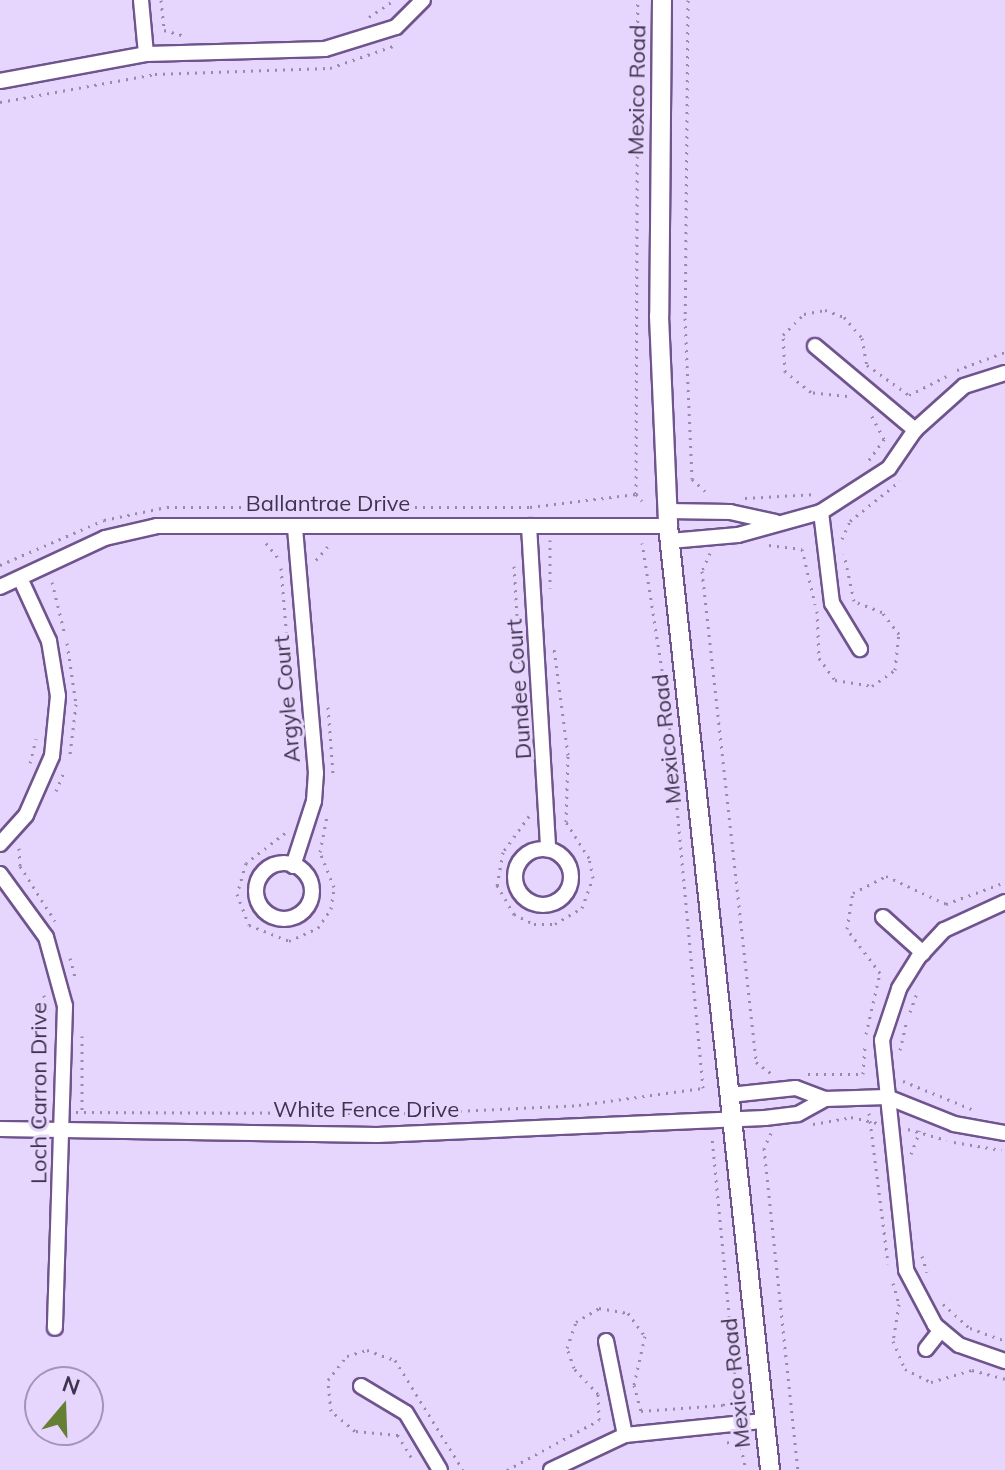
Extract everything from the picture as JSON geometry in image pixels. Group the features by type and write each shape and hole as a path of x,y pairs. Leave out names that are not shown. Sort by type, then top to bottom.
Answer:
{"street":[{"path":"141,0 146,54"},
{"path":"0,81 146,54 325,49 396,27 423,0"},
{"name":"Mexico Road","path":"662,0 659,316 668,526 770,1470"},
{"path":"815,346 915,430"},
{"path":"668,526 738,535 821,512 889,468 915,430 964,386 1005,373"},
{"path":"668,526 730,512 776,522"},
{"path":"821,512 832,603 860,649"},
{"name":"Ballantrae Drive","path":"0,587 105,538 157,526 295,526 530,533 668,526"},
{"name":"Argyle Court","path":"293,866 314,801 316,773 295,526"},
{"name":"Dundee Court","path":"530,533 548,849"},
{"path":"0,844 26,815 52,756 58,696 49,641 20,578"},
{"name":"Loch Carron Drive","path":"0,874 46,937 65,1006 64,1127 55,1328"},
{"path":"1005,902 955,923 923,953 888,1015 882,1040 906,1270 941,1330 959,1345 1005,1361"},
{"path":"883,917 923,953"},
{"path":"730,1095 796,1088 825,1099 887,1097 954,1124 1005,1133"},
{"name":"White Fence Drive","path":"0,1129 64,1127 377,1135 733,1120 798,1114 825,1099"},
{"path":"926,1349 941,1330"},
{"path":"606,1341 625,1435"},
{"path":"361,1386 406,1413 440,1470"},
{"path":"551,1470 625,1435 764,1421"}],"path":[{"path":"161,0 164,30 202,36"},
{"path":"359,23 394,0"},
{"path":"638,0 636,494 642,501"},
{"path":"688,0 685,318 692,479 713,496"},
{"path":"864,465 880,447 884,431"},
{"path":"759,546 787,543 807,555 821,625 817,650 828,673 853,687 881,683 899,662 899,634 882,612 854,601 842,537 850,521 907,472"},
{"path":"740,497 781,500 824,491"},
{"path":"626,498 636,494"},
{"path":"530,533 564,540"},
{"path":"632,540 648,552 667,702 705,1075 701,1090 704,1096"},
{"path":"255,541 272,545 281,561 293,707"},
{"path":"315,563 322,548 339,541"},
{"path":"716,551 706,556 702,571 756,1062 776,1075"},
{"path":"54,794 70,754 76,704 72,662 50,592 55,576"},
{"path":"327,697 332,787"},
{"path":"27,773 38,730"},
{"path":"290,820 277,843 246,863 237,894 249,925 289,941 318,928 331,909 334,887 320,852 328,813"},
{"path":"26,839 17,855 20,866 59,928"},
{"path":"804,1075 863,1074 880,973 847,929 848,901 860,886 896,877 946,904 1005,882"},
{"path":"68,953 77,985"},
{"path":"41,981 47,1025"},
{"path":"899,1056 920,987"},
{"path":"82,1030 82,1112 412,1113 579,1105 701,1090"},
{"path":"897,1078 980,1112"},
{"path":"804,1126 851,1117 1005,1150"},
{"path":"706,1129 713,1140 739,1380 732,1403"},
{"path":"911,1162 920,1131"},
{"path":"773,1132 764,1148 798,1470"},
{"path":"921,1254 928,1276"},
{"path":"938,1296 970,1328 1005,1341"},
{"path":"507,1470 599,1420 598,1394 574,1368 567,1348 576,1322 599,1308 628,1313 645,1336 634,1385 641,1411 732,1403"},
{"path":"732,1403 737,1408"},
{"path":"722,1441 741,1447 746,1470"}]}
